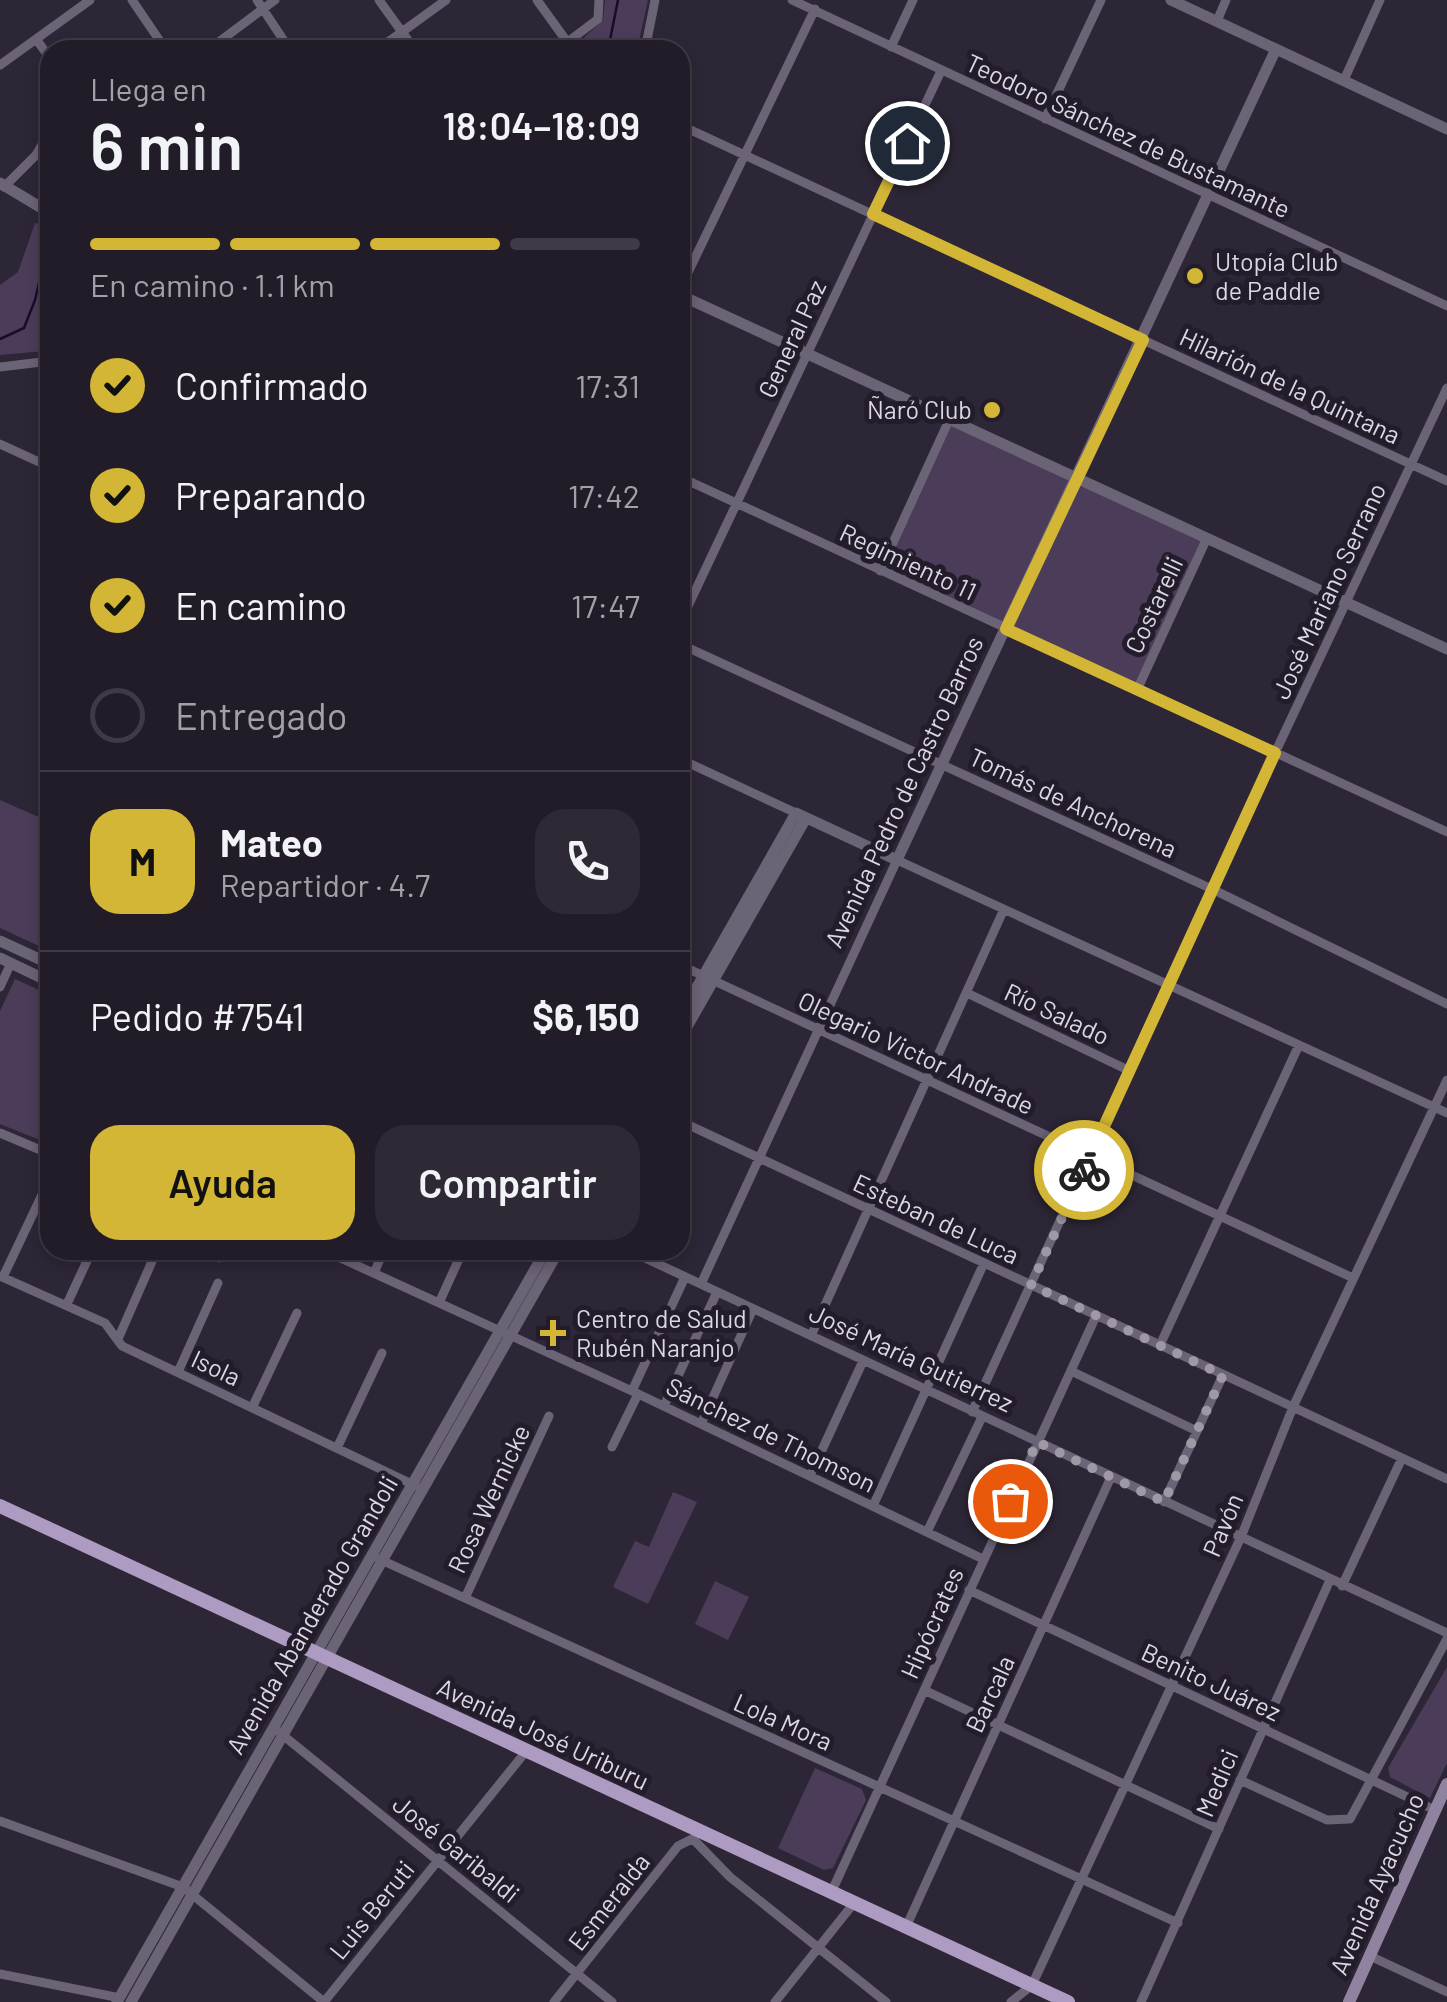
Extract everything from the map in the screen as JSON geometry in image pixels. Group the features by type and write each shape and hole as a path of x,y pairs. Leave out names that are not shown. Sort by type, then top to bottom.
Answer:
{"main road":[{"name":"Avenida José Uriburu","path":"0,1506 527,1750 695,1835 832,1893 1068,2002"},
{"name":"Avenida Ayacucho","path":"1348,2002 1447,1784"}],"street":[{"path":"0,65 90,0"},
{"path":"132,0 159,40"},
{"path":"220,40 261,4 275,0"},
{"path":"379,0 408,40"},
{"path":"391,40 446,0"},
{"path":"537,0 566,40"},
{"path":"576,40 598,18 599,0"},
{"path":"647,40 656,0"},
{"name":"Teodoro Sánchez de Bustamante","path":"792,0 1447,306"},
{"path":"891,47 913,0"},
{"path":"1046,119 1101,0"},
{"path":"1171,0 1447,129"},
{"path":"1216,21 1226,0"},
{"path":"1344,80 1380,0"},
{"path":"261,4 284,40"},
{"path":"690,271 815,9"},
{"path":"36,39 40,44"},
{"name":"Avenida Pedro de Castro Barros","path":"701,1284 1276,49"},
{"name":"General Paz","path":"690,603 941,71"},
{"name":"Hilarión de la Quintana","path":"690,130 1447,480"},
{"path":"40,148 2,185 40,207"},
{"path":"690,297 1447,649"},
{"path":"0,367 40,362"},
{"name":"José Mariano Serrano","path":"927,1532 1031,1285 1447,388"},
{"path":"880,571 950,418"},
{"path":"0,444 40,462"},
{"name":"Regimiento 11","path":"690,482 1447,832"},
{"name":"Costarelli","path":"1137,690 1207,538"},
{"name":"Tomás de Anchorena","path":"690,649 1214,890 1447,1004"},
{"path":"690,764 1447,1113"},
{"path":"690,1017 708,978 801,815"},
{"path":"811,1336 1004,908"},
{"path":"0,941 40,959"},
{"path":"0,987 5,961 40,977"},
{"name":"Olegario Victor Andrade","path":"690,970 1353,1278"},
{"path":"690,1003 708,978"},
{"name":"Río Salado","path":"966,994 1130,1071"},
{"path":"1160,1345 1299,1045"},
{"name":"Pavón","path":"1032,1986 1240,1537 1293,1407 1447,1080"},
{"name":"Esteban de Luca","path":"690,1126 1447,1479"},
{"path":"0,1134 40,1150"},
{"path":"2,1276 40,1198"},
{"path":"67,1304 87,1260"},
{"path":"118,1339 153,1260"},
{"name":"Sánchez de Thomson","path":"345,1260 635,1392 983,1559"},
{"path":"374,1273 380,1260"},
{"path":"438,1303 458,1260"},
{"name":"Avenida Abanderado Grandoli","path":"506,1333 541,1260"},
{"name":"Avenida Abanderado Grandoli","path":"122,2000 506,1333 553,1260"},
{"name":"José María Gutierrez","path":"649,1260 1447,1636"},
{"path":"872,1506 984,1263"},
{"name":"Isola","path":"2,1276 105,1323 122,1346 418,1487"},
{"path":"612,1447 685,1277"},
{"path":"178,1372 218,1283"},
{"path":"664,1406 717,1292"},
{"path":"701,1424 753,1309"},
{"path":"252,1408 297,1313"},
{"name":"Hipócrates","path":"832,1893 1096,1316"},
{"path":"337,1448 382,1353"},
{"path":"810,1476 863,1360"},
{"path":"1071,1371 1197,1431"},
{"path":"1164,1502 1223,1375"},
{"name":"Rosa Wernicke","path":"465,1598 550,1416"},
{"path":"1342,1586 1402,1458"},
{"name":"Barcala","path":"906,1927 1111,1477"},
{"name":"Lola Mora","path":"377,1558 1178,1924"},
{"name":"Medici","path":"1140,2002 1330,1580"},
{"name":"Benito Juárez","path":"969,1590 1435,1810"},
{"path":"1240,1780 1326,1820 1350,1819 1414,1705 1447,1636"},
{"path":"924,1690 1219,1829"},
{"name":"José Garibaldi","path":"278,1731 612,2002"},
{"name":"Luis Beruti","path":"324,2002 527,1750"},
{"path":"0,1821 188,1891 324,2002"},
{"path":"695,1835 730,1877 886,2002"},
{"name":"Esmeralda","path":"554,2002 678,1846 695,1835"},
{"path":"775,2002 854,1903"},
{"path":"1370,1956 1447,1992"},
{"path":"0,1974 122,2000"},
{"path":"1011,2002 1032,1986"}],"shaded area":[{"path":"605,0 648,0 639,40 581,40 603,20"},
{"path":"35,223 40,224 40,351 0,355 0,285 18,272"},
{"path":"950,418 1207,538 1137,690 880,571"},
{"path":"0,800 40,818 40,946 0,928"},
{"path":"15,979 40,990 40,1140 0,1124 0,1011"},
{"path":"673,1492 697,1502 648,1604 613,1587 635,1541 649,1547"},
{"path":"715,1581 749,1597 728,1640 695,1624"},
{"path":"1447,1667 1447,1763 1430,1798 1390,1777 1388,1768"},
{"path":"815,1768 862,1789 866,1800 833,1868 824,1870 778,1848"}],"waterway":[{"path":"610,40 618,0"},
{"path":"0,339 24,328 40,279"}],"way so far":[{"path":"1010,1501 1037,1442 1164,1502 1223,1375 1031,1285 1084,1170"}],"place":[{"name":"Utopía Club de Paddle","path":"1195,276"},
{"name":"Ñaró Club","path":"992,410"},
{"name":"Centro de Salud Rubén Naranjo","path":"553,1333"}],"route":[{"path":"907,143 873,214 1143,340 1006,629 1275,753 1084,1170"}]}
